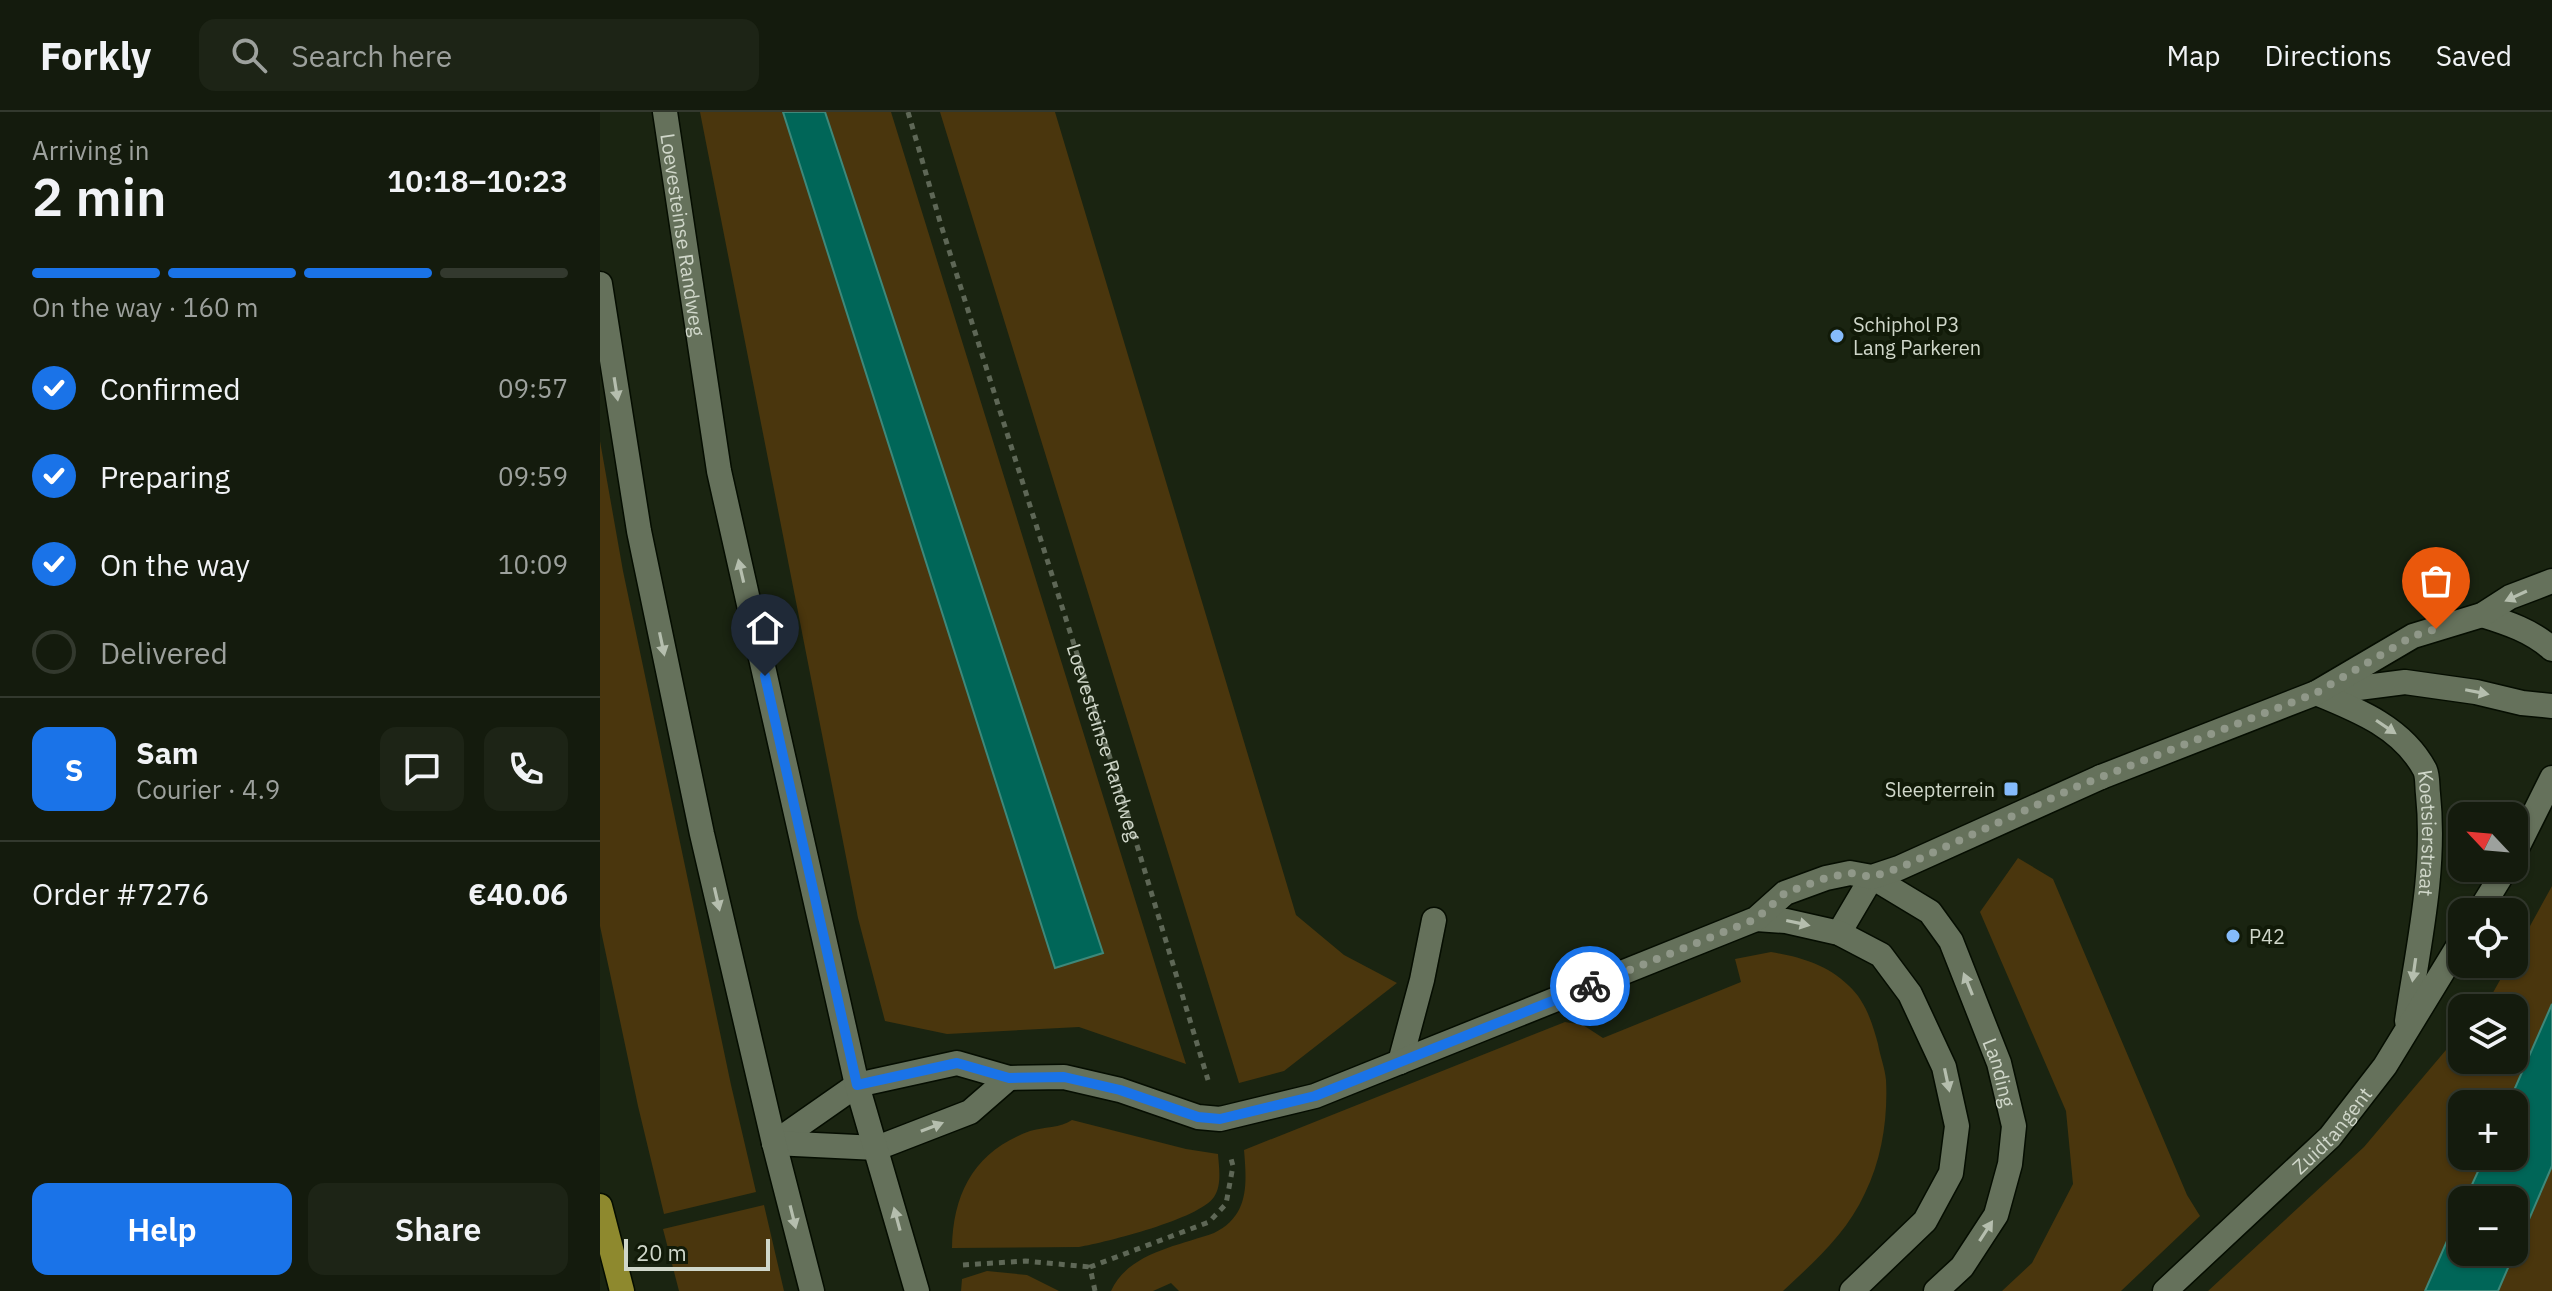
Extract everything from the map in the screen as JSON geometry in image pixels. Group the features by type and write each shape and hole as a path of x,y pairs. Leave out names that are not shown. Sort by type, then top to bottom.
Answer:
{"highway":[{"path":"600,1206 622,1291"}],"street":[{"name":"Loevesteinse Randweg","path":"665,112 719,471 857,1085 917,1291"},
{"path":"600,284 639,531 702,834 812,1291"},
{"path":"774,1143 857,1085 957,1063 1009,1078 1064,1077 1120,1090 1198,1117 1220,1119 1315,1096 1756,919 1785,893 1826,878 1850,873 1872,877 1899,868 2101,777 2316,693 2413,636 2482,615 2510,597 2552,581"},
{"path":"2482,615 2538,637 2552,649"},
{"path":"2316,693 2405,682 2552,706"},
{"name":"Koetsierstraat","path":"2316,693 2362,712 2398,735 2426,772 2431,820 2428,876 2405,1032"},
{"path":"2528,826 2552,778"},
{"path":"1839,933 1872,877"},
{"name":"Landing","path":"1872,877 1930,912 1951,941 1999,1063 2014,1126 2010,1164 1996,1215 1962,1267 1936,1291"},
{"path":"1756,919 1786,921 1839,933 1881,955 1910,994 1944,1067 1957,1126 1951,1173 1925,1221 1852,1291"},
{"path":"1400,1062 1434,920"},
{"name":"Zuidtangent","path":"2165,1291 2330,1137 2385,1066 2448,963"},
{"path":"774,1143 877,1148 970,1112 1009,1078"}],"path":[{"name":"Loevesteinse Randweg","path":"908,112 1123,799 1233,1166 1226,1204 1209,1222 1090,1267"},
{"path":"963,1265 1025,1261 1090,1267 1095,1291"}],"shaded area":[{"path":"700,112 783,112 1056,968 1103,952 825,112 891,112 1186,1064 1079,1027 947,1034 885,1021 858,918"},
{"path":"940,112 1055,112 1296,915 1344,955 1397,983 1284,1071 1239,1083"},
{"path":"600,441 623,571 756,1192 664,1214 600,926"},
{"path":"2018,858 2053,879 2187,1195 2200,1216 2121,1291 2002,1291 2032,1263 2073,1184 2066,1111 1980,912"},
{"path":"2552,886 2552,1004 2528,1059 2528,994 2492,994 2501,978 2528,978 2528,930"},
{"path":"1771,952 1822,967 1854,991 1870,1020 1886,1080 1883,1138 1865,1193 1840,1234 1783,1291 1179,1291 1171,1283 1153,1291 1111,1291 1119,1278 1142,1259 1214,1233 1234,1218 1245,1187 1244,1150 1565,1022 1583,1025 1603,1038 1741,982 1735,959"},
{"path":"2448,1048 2448,1074 2521,1074 2514,1090 2448,1090 2448,1170 2479,1170 2471,1186 2448,1186 2448,1239 2425,1291 2208,1291 2364,1147"},
{"path":"1072,1120 1218,1154 1217,1192 1205,1205 1172,1221 1079,1247 952,1248 957,1209 971,1176 981,1162 1011,1139"},
{"path":"2552,1166 2552,1291 2498,1291 2509,1266 2528,1266 2528,1222"},
{"path":"764,1205 784,1291 679,1291 663,1229"},
{"path":"987,1271 1027,1275 1059,1291 961,1291 962,1279"}],"water":[{"path":"783,112 825,112 1103,953 1055,968"},
{"path":"2552,1004 2552,1166 2528,1222 2528,1186 2471,1186 2479,1170 2528,1170 2528,1090 2514,1090 2521,1074 2528,1074 2528,1059"},
{"path":"2448,1239 2448,1266 2509,1266 2498,1291 2425,1291"}],"way so far":[{"path":"1590,986 1756,919 1785,893 1826,878 1850,873 1872,877 1899,868 2078,786 2316,693 2413,636 2436,629"}],"place":[{"name":"Schiphol P3 Lang Parkeren","path":"1837,336"},
{"name":"Sleepterrein","path":"2011,789"},
{"name":"P42","path":"2233,936"}],"route":[{"path":"765,676 857,1085 957,1063 1009,1078 1064,1077 1120,1090 1198,1117 1220,1119 1315,1096 1590,986"}]}
